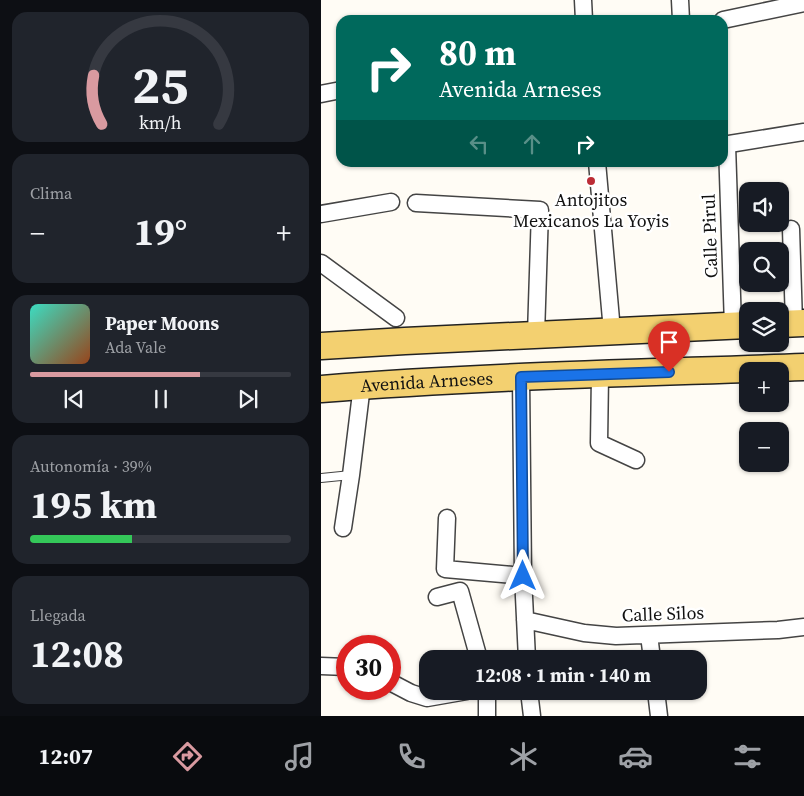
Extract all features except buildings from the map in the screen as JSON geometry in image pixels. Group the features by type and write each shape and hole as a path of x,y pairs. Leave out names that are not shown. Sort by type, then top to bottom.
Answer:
{"main road":[{"path":"321,346 739,325"},
{"name":"Avenida Arneses","path":"321,389 521,377 804,367"}],"street":[{"path":"583,0 584,15"},
{"path":"680,0 681,15"},
{"path":"728,19 804,2"},
{"path":"321,94 336,91"},
{"path":"728,145 804,132"},
{"path":"597,167 612,331"},
{"name":"Calle Pirul","path":"727,167 739,313"},
{"path":"321,214 391,202"},
{"path":"416,203 540,210 536,335"},
{"path":"791,228 793,323"},
{"path":"321,263 396,318"},
{"path":"600,374 599,443 636,460"},
{"path":"521,377 523,576 527,650"},
{"path":"343,528 363,385"},
{"path":"447,518 445,569 523,576"},
{"path":"437,597 460,591 476,650"},
{"name":"Calle Silos","path":"525,620 584,633 616,636 778,630 804,627"},
{"path":"649,635 651,650"},
{"path":"321,666 336,667"},
{"path":"401,688 419,696"},
{"path":"487,700 487,716"},
{"path":"530,700 532,716"},
{"path":"657,700 659,716"}],"lane":[{"path":"321,478 351,475"}],"place":[{"name":"Antojitos Mexicanos La Yoyis","path":"591,181"}],"route":[{"path":"523,576 521,377 669,372"}]}
